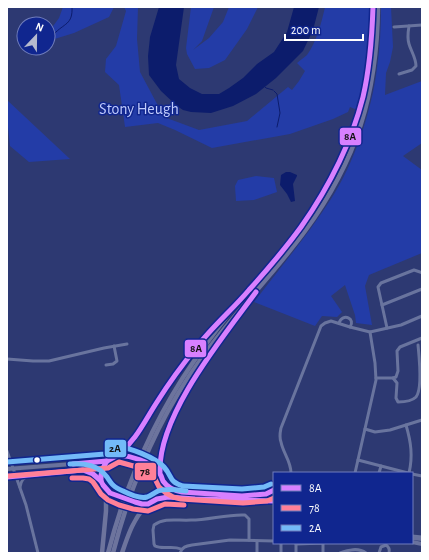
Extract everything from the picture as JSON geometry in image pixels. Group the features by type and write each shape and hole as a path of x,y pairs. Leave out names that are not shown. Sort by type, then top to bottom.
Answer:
{"highway":[{"path":"108,553 132,477 160,416 179,383 212,336 300,228 328,185 344,153 362,103 371,44 373,7"},
{"path":"113,553 136,479 163,419 175,398 201,359 228,323 305,230 325,201 340,175 353,146 366,108 373,76 378,7"},
{"path":"160,472 160,458 164,441 173,418 192,383 265,279"},
{"path":"118,455 136,438 167,387 204,337 247,292"},
{"path":"102,553 106,511 106,489"},
{"path":"122,553 136,518 141,510 148,504"}],"main road":[{"path":"7,469 107,461 118,455 129,457 149,465 160,472 163,480 171,488 185,493 248,495 266,494 273,490"},
{"path":"101,481 107,461"},
{"path":"7,477 83,470 96,476 110,493 142,504 148,504 157,499 168,497 273,501"},
{"path":"157,499 162,491 163,480"}],"street":[{"path":"394,27 422,25"},
{"path":"399,74 415,68 416,66 416,61 408,42 409,26"},
{"path":"387,328 378,287 380,283 414,270 422,273"},
{"path":"382,305 422,289"},
{"path":"291,472 290,463 281,442 281,428 321,326 331,321 370,332 401,325 422,316"},
{"path":"339,323 342,318 346,317 352,323 350,327"},
{"path":"355,472 376,378 370,332"},
{"path":"394,378 396,377 398,370 397,351 400,347 422,338"},
{"path":"7,358 49,361 88,351 127,344"},
{"path":"394,378 397,382 396,398 398,402 414,399 420,392 418,345"},
{"path":"106,365 114,364 117,361 114,346"},
{"path":"376,378 394,378"},
{"path":"365,429 375,432 390,430 422,420"},
{"path":"406,425 411,450 412,462 410,472"},
{"path":"7,451 26,505 38,553"},
{"path":"7,464 10,459"},
{"path":"358,460 405,472"},
{"path":"379,472 381,466"},
{"path":"20,488 21,482 24,478 47,473"},
{"path":"249,540 249,519 245,515 190,521 174,519 157,523 154,525 152,530 155,546 160,548 176,547 181,551 186,546 230,540 273,541"},
{"path":"257,541 257,553"},
{"path":"379,553 381,547 386,545 390,553"},
{"path":"340,553 349,549 361,550 366,553"}],"green space":[{"path":"63,7 114,7 109,17 74,33 56,39 56,22"},
{"name":"Stony Heugh","path":"124,7 138,7 137,39 140,72 164,117 199,130 247,121 288,87 292,90 305,71 297,63 307,55 316,38 325,7 370,7 369,32 363,83 357,108 355,109 350,107 348,112 333,119 290,134 212,148 158,123 125,127 119,85 105,72 106,59 116,46 126,11"},
{"path":"191,7 214,7 202,41 193,50 209,38 223,22 229,7 258,7 247,29 225,60 209,68 195,69 187,54 186,48"},
{"path":"381,7 391,7 393,47 386,73 385,95 422,81 422,143 403,156 422,170 422,253 369,275 365,286 372,325 356,323 355,315 345,285 331,296 342,312 337,317 322,316 315,326 254,302 322,212 347,170 361,136 375,84 380,45"},
{"path":"7,100 70,159 29,162 10,146"},
{"path":"256,176 274,178 277,192 254,200 236,201 235,186 238,180"}],"shaded area":[{"path":"159,7 184,7 176,65 179,79 190,88 202,94 219,94 243,78 257,64 274,52 287,32 294,7 319,7 313,30 303,51 276,78 256,94 233,106 211,113 183,110 161,91 149,75 148,56 150,37"},
{"path":"286,172 297,175 293,184 295,201 291,202 280,185 281,175"}],"waterway":[{"path":"56,32 69,21 72,13 72,7"},
{"path":"265,87 273,90"},
{"path":"274,91 277,94 280,113 277,127"}],"transit line":[{"name":"8A","path":"118,455 125,449 140,430 166,388 191,354 289,243 311,212 330,181 352,132 363,97 370,52 373,7"},
{"name":"8A","path":"160,472 162,450 170,426 181,402 211,354 256,292"},
{"name":"2A","path":"7,462 105,454 115,448 121,448 142,453 155,460 167,470 175,482 183,486 242,489 264,487 271,484"},
{"name":"8A","path":"273,490 266,494 242,496 182,492 167,485 163,481 159,472 146,462 118,455 107,461 101,475 101,481 110,493 142,504 148,504 157,499 168,497 273,501"},
{"name":"8A","path":"73,464 107,461"},
{"name":"78","path":"8,476 108,468 119,462 137,467 151,474 159,487 166,493 181,499 243,503 267,501 273,498"},
{"name":"2A","path":"70,464 81,464 95,467 100,470 115,487 138,497 147,497 158,491 165,490 186,491"},
{"name":"8A","path":"7,477 83,470 93,474 101,481"},
{"name":"78","path":"72,478 89,479 108,500 133,509 148,511 165,504 184,505"}]}
